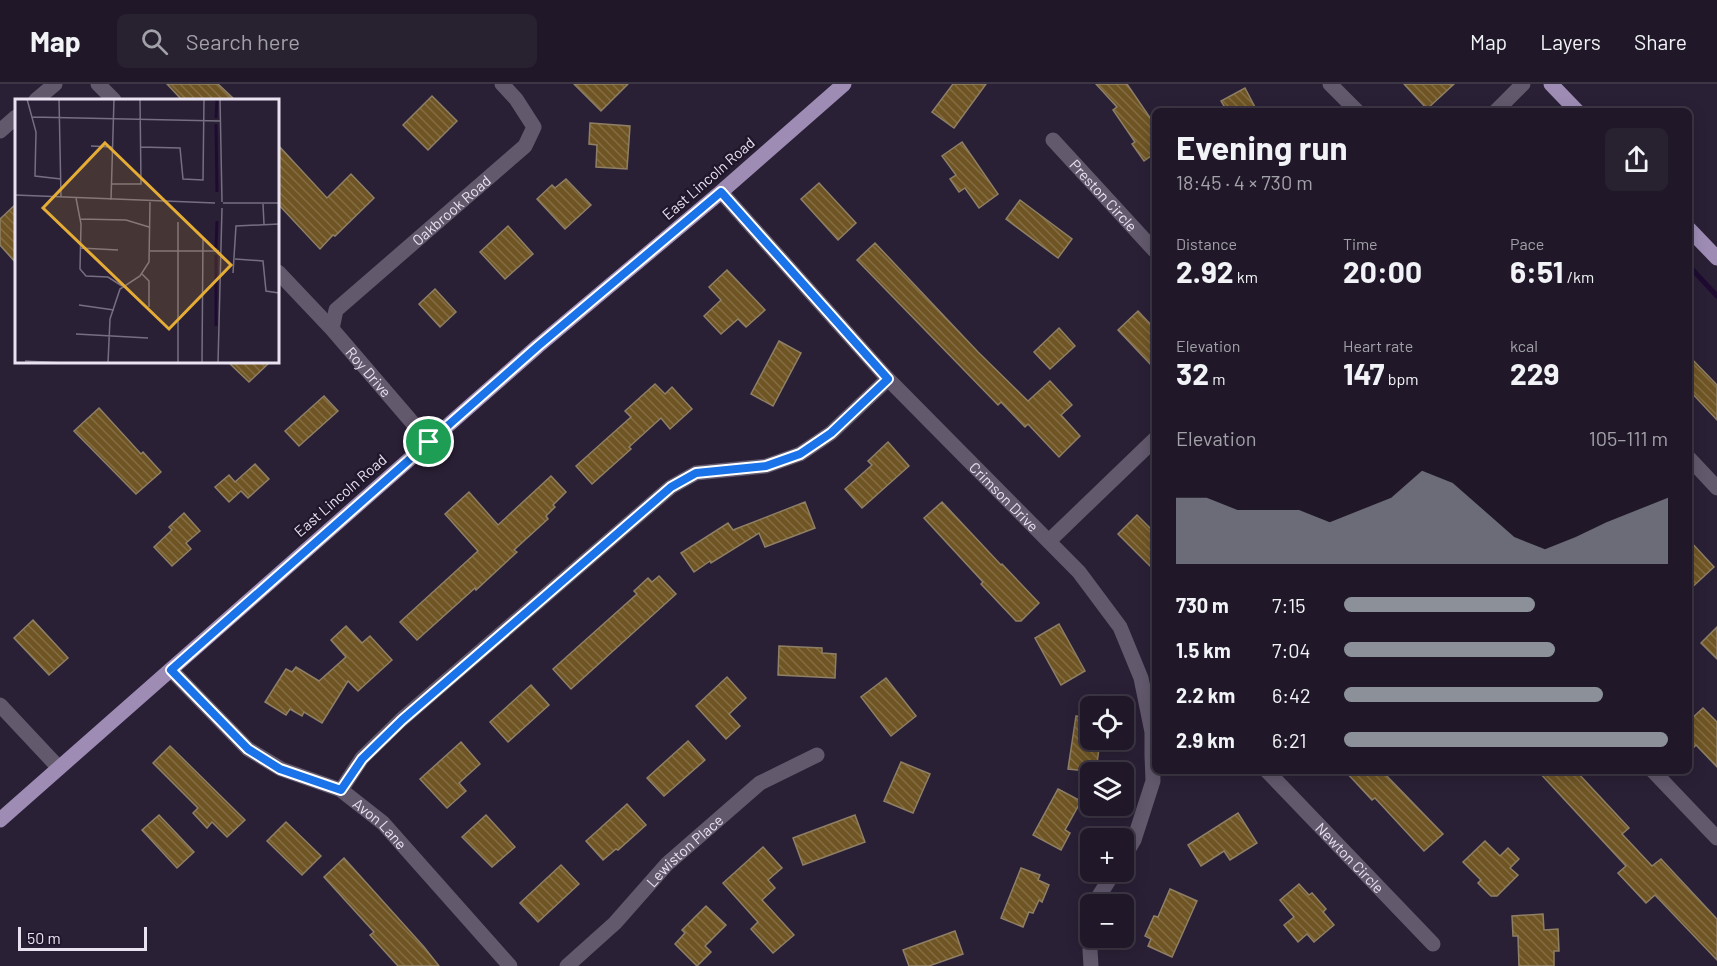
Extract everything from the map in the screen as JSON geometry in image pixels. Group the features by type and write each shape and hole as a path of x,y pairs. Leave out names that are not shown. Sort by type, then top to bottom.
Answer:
{"main road":[{"name":"East Lincoln Road","path":"0,820 538,346 721,192 844,84"},
{"path":"1551,84 1574,108"},
{"path":"1692,232 1717,258"}],"street":[{"path":"37,99 55,84"},
{"path":"98,84 113,99"},
{"name":"Oakbrook Road","path":"332,329 336,310 525,146 534,127 516,99 502,84"},
{"path":"1330,84 1354,108"},
{"path":"1499,108 1522,84"},
{"path":"0,131 15,118"},
{"name":"Preston Circle","path":"1053,140 1152,248"},
{"name":"Crimson Drive","path":"721,192 888,379 1079,572 1120,627 1141,678 1152,732"},
{"name":"Roy Drive","path":"279,273 332,329 429,442"},
{"path":"341,790 362,759 402,720 671,487 696,473 766,466 800,454 831,433 888,379"},
{"path":"1049,542 1152,442"},
{"path":"1692,461 1717,488"},
{"name":"Avon Lane","path":"171,670 248,749 280,769 341,790 383,823 510,966"},
{"path":"0,705 59,768"},
{"name":"Lewiston Place","path":"567,966 615,923 667,864 760,783 817,755"},
{"name":"Crimson Drive","path":"1134,840 1153,782 1153,774"},
{"name":"Newton Circle","path":"1270,774 1433,945"},
{"path":"1656,774 1717,838"},
{"path":"1090,948 1091,966"}],"building":[{"path":"167,84 218,84 234,99 181,99"},
{"path":"574,84 628,84 601,111"},
{"path":"953,84 986,84 954,128 932,112"},
{"path":"1096,84 1127,84 1152,121 1152,155 1144,161 1132,144 1135,142 1113,110 1117,107"},
{"path":"1404,84 1454,84 1428,108"},
{"path":"1245,88 1255,108 1225,108 1221,101"},
{"path":"432,96 457,121 428,150 403,125"},
{"path":"590,123 630,126 627,169 596,167 597,145 589,144"},
{"path":"962,142 998,194 979,208 965,188 959,192 950,179 956,175 942,156"},
{"path":"279,146 327,198 351,174 374,198 320,249 279,205"},
{"path":"566,179 591,205 565,229 537,199 552,185 555,188"},
{"path":"819,183 856,223 838,240 801,199"},
{"path":"1020,200 1072,239 1058,258 1006,219"},
{"path":"15,205 15,262 0,245 0,219"},
{"path":"508,226 533,254 505,279 480,252"},
{"path":"875,243 978,352 1028,401 1050,381 1072,405 1061,415 1080,436 1059,457 1028,424 1025,427 1001,402 998,405 857,260"},
{"path":"727,270 765,310 746,327 738,319 721,334 704,316 721,300 709,287"},
{"path":"435,289 456,312 440,327 419,304"},
{"path":"1138,311 1152,326 1152,366 1118,330"},
{"path":"1059,328 1075,346 1050,369 1034,352"},
{"path":"779,341 801,353 773,406 751,394"},
{"path":"1692,359 1717,385 1717,420 1692,393"},
{"path":"229,363 269,363 249,382"},
{"path":"655,384 665,394 672,387 692,409 670,429 661,418 592,484 576,466 631,417 625,411"},
{"path":"324,396 338,411 299,446 285,431"},
{"path":"99,408 141,454 143,452 161,472 136,494 74,431"},
{"path":"888,442 909,466 862,508 845,489 872,465 868,461"},
{"path":"255,464 269,479 248,498 241,491 229,502 215,487 229,475 235,482"},
{"path":"551,476 566,492 553,505 555,507 546,516 548,519 476,590 475,588 417,640 400,622 478,551 445,514 469,492 498,525"},
{"path":"805,502 815,528 765,547 759,533 694,572 681,553 728,523 733,530"},
{"path":"942,502 1039,603 1021,621 1016,621 981,584 983,582 924,518"},
{"path":"184,513 200,531 186,543 191,549 172,566 154,547 172,530 169,527"},
{"path":"1137,515 1152,530 1152,568 1118,534"},
{"path":"1692,543 1714,567 1692,587"},
{"path":"659,576 676,594 571,689 553,669 637,594 634,591 648,578 652,582"},
{"path":"33,620 68,658 49,675 14,638"},
{"path":"1059,624 1085,671 1061,685 1035,638"},
{"path":"346,626 362,643 370,636 392,660 358,691 348,681 322,723 304,712 302,716 290,709 286,715 265,702 286,669 292,672 296,667 319,681 346,657 331,640"},
{"path":"1717,627 1717,659 1701,643"},
{"path":"779,646 822,648 822,653 836,654 835,678 778,675"},
{"path":"727,677 746,698 729,714 740,726 726,739 696,706"},
{"path":"886,678 916,716 891,736 861,697"},
{"path":"531,685 549,705 508,742 490,722"},
{"path":"1703,708 1717,722 1717,767 1696,745 1692,749 1692,718"},
{"path":"1076,716 1080,717 1080,750 1099,750 1097,762 1080,762 1080,770 1068,769"},
{"path":"688,741 705,760 664,796 647,778"},
{"path":"461,742 480,764 459,783 466,791 447,808 420,779"},
{"path":"170,746 245,820 227,837 212,822 207,828 193,813 198,808 153,763"},
{"path":"901,762 930,774 913,813 884,801"},
{"path":"1348,774 1385,774 1443,834 1424,851 1375,798 1372,800"},
{"path":"1541,774 1579,774 1629,828 1622,834 1652,866 1661,859 1717,919 1717,960 1655,895 1646,903 1618,873 1626,866"},
{"path":"1058,789 1080,800 1065,830 1070,833 1061,850 1033,835"},
{"path":"627,804 646,825 603,860 586,841"},
{"path":"1238,813 1257,843 1230,860 1224,851 1201,866 1188,845"},
{"path":"159,815 194,852 177,868 142,830"},
{"path":"486,815 515,847 492,867 462,837"},
{"path":"855,815 865,842 803,865 793,838"},
{"path":"286,822 321,856 302,875 267,841"},
{"path":"1485,841 1500,856 1508,848 1519,859 1510,868 1518,875 1497,896 1491,896 1478,883 1481,880 1463,862"},
{"path":"763,847 782,868 768,880 775,888 762,900 794,935 773,953 751,929 758,922 723,883"},
{"path":"344,858 439,966 398,966 370,935 374,932 324,877"},
{"path":"561,865 579,884 538,922 520,903"},
{"path":"1021,868 1040,875 1038,880 1049,885 1042,902 1039,900 1033,913 1029,912 1023,927 1001,918"},
{"path":"1299,884 1309,895 1312,893 1326,909 1323,912 1334,925 1314,942 1307,934 1298,942 1284,925 1294,917 1280,900"},
{"path":"1170,889 1197,901 1172,957 1148,946 1151,939 1145,936 1154,916 1158,917"},
{"path":"706,906 726,925 705,946 711,952 697,966 675,944 685,933 682,930"},
{"path":"1543,914 1544,930 1558,929 1559,951 1554,951 1554,966 1519,966 1518,936 1513,936 1512,916"},
{"path":"955,931 963,954 929,966 909,966 903,950"}],"waterway":[{"path":"1692,269 1717,296"}],"route":[{"path":"721,192 888,379 831,433 800,454 766,466 696,473 671,487 402,720 362,759 341,790 280,769 248,749 171,670 429,442 538,346 721,192"}]}
